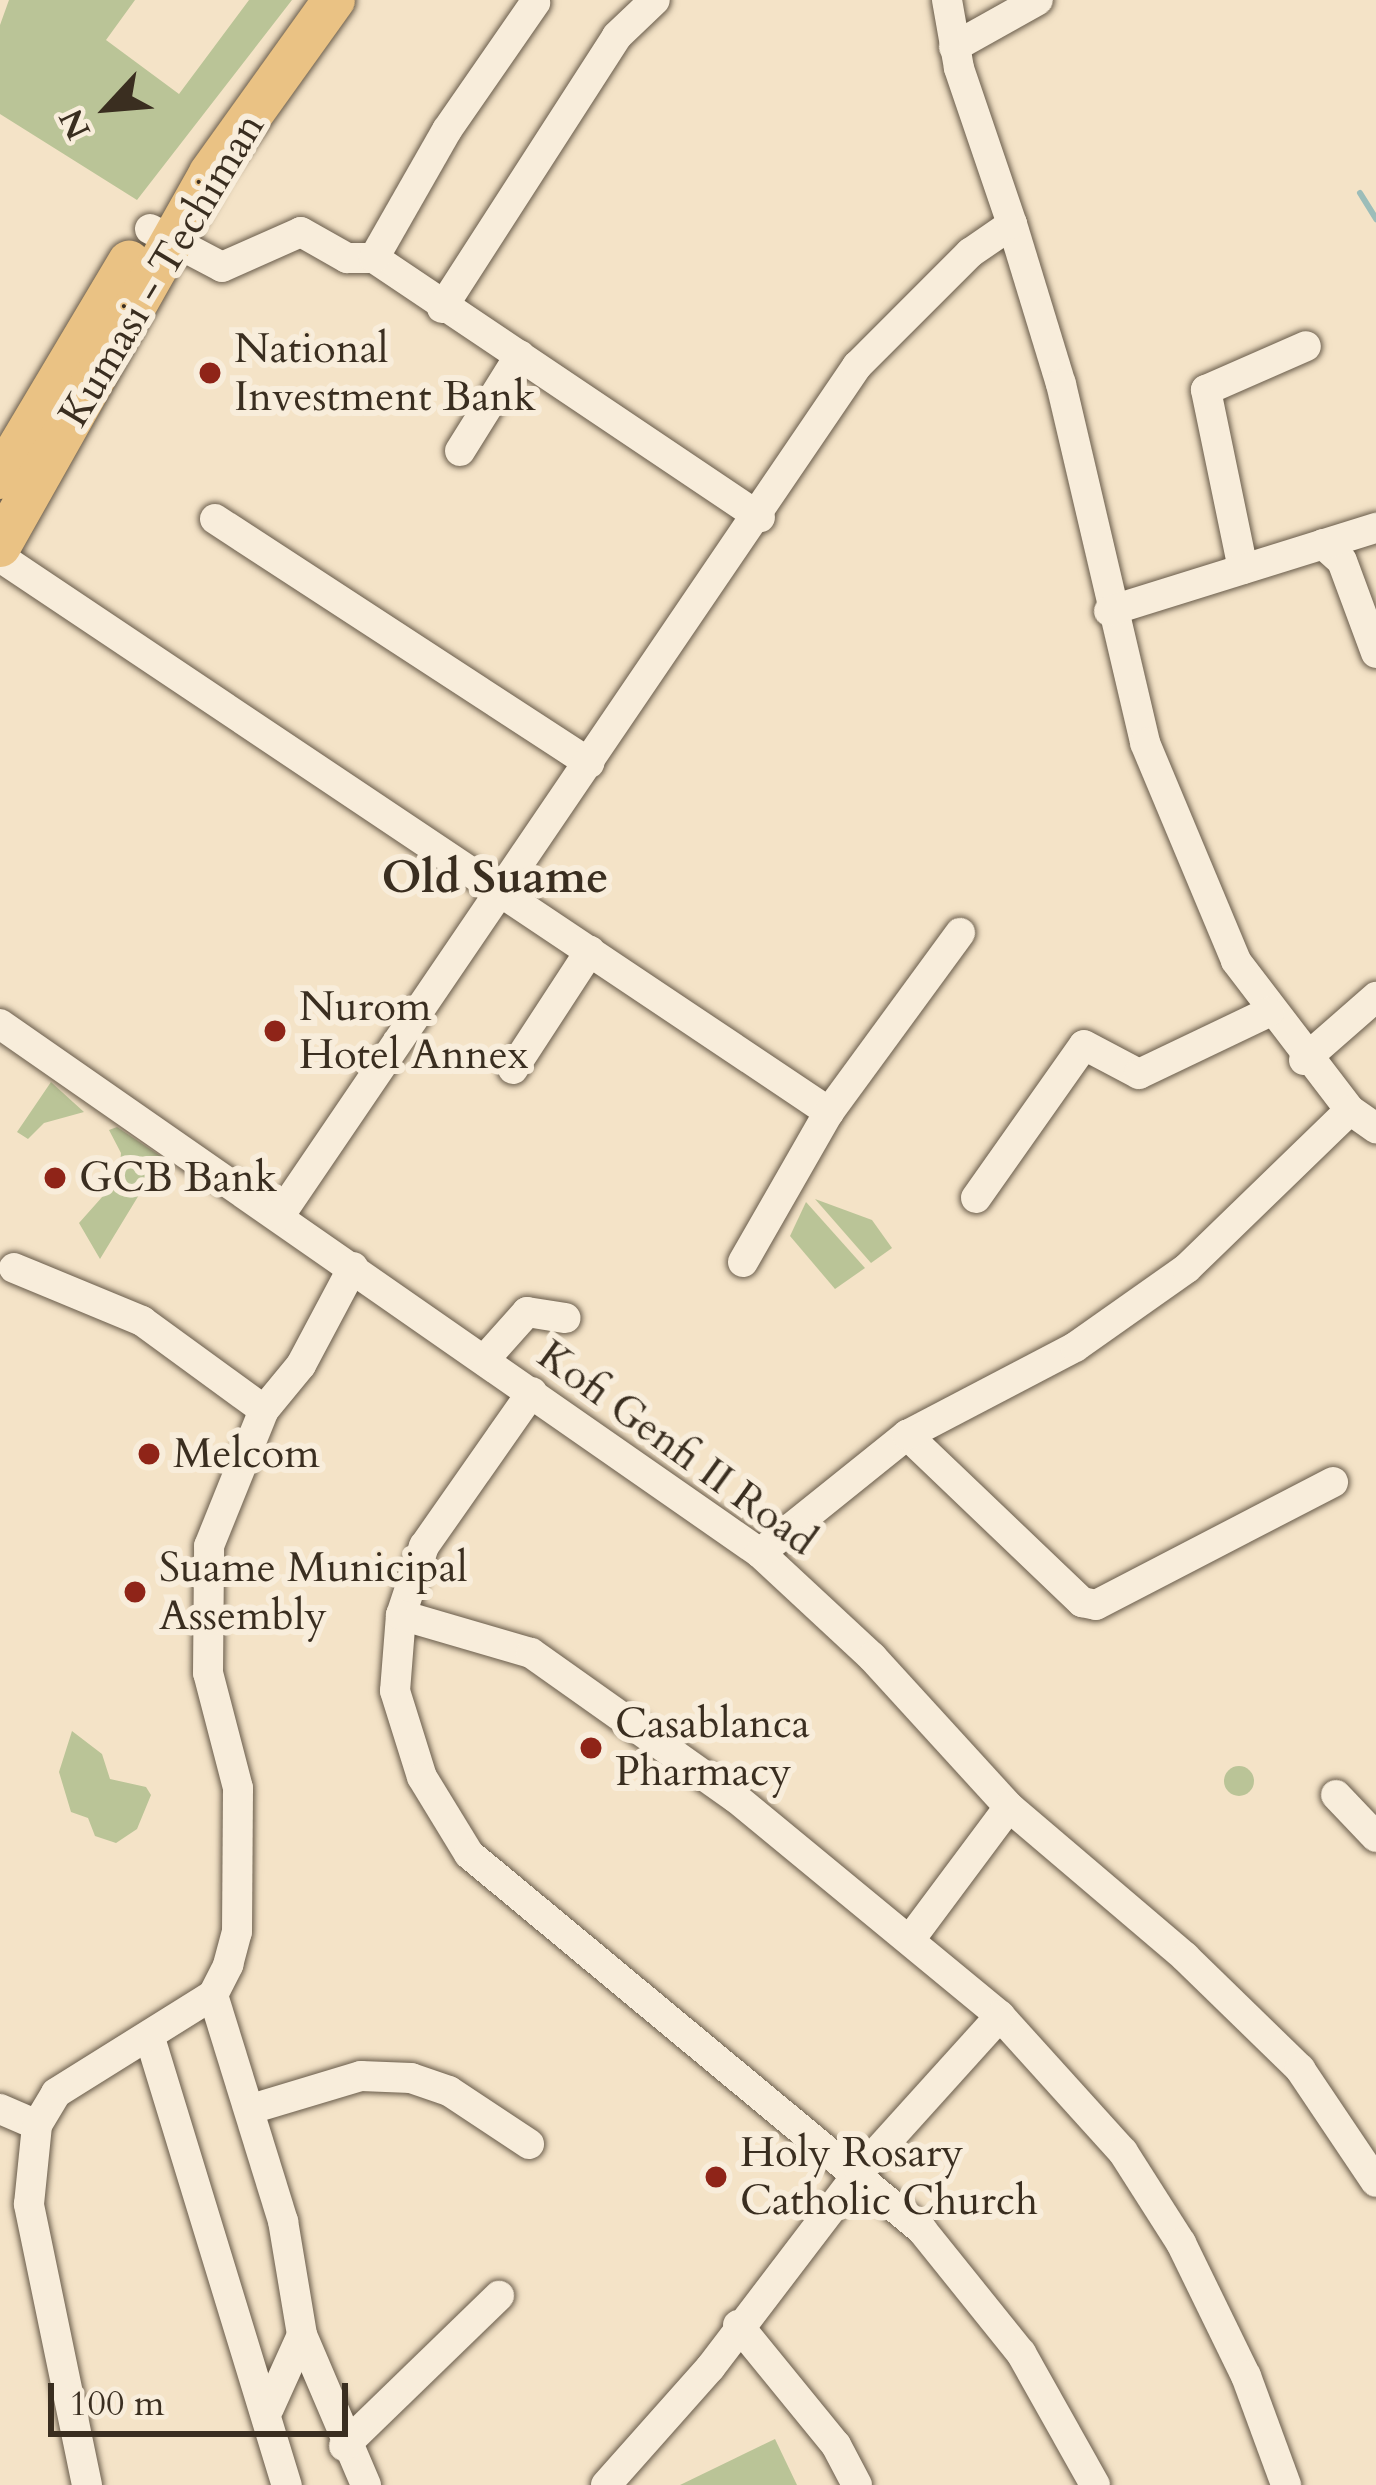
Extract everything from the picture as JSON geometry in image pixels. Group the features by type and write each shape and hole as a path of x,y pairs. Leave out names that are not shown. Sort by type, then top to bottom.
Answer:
{"highway":[{"path":"0,478 311,0"},
{"name":"Kumasi - Techiman","path":"0,546 160,235 334,0"}],"street":[{"path":"442,308 617,36 655,0"},
{"path":"760,1552 907,1436 1075,1347 1186,1268 1363,1119 1304,1060 1236,961 1145,742 1109,610 1061,384 954,47 947,0"},
{"path":"954,47 1038,0"},
{"path":"374,258 436,148 535,3"},
{"path":"280,1215 760,517 857,365 970,253 1012,224"},
{"path":"160,235 222,267 301,232 347,258 374,258 442,308 760,517"},
{"path":"1243,569 1206,390 1306,346"},
{"path":"460,452 520,355"},
{"path":"215,519 590,763"},
{"path":"1109,610 1376,528"},
{"path":"1323,544 1342,561 1376,653"},
{"path":"0,557 830,1112"},
{"path":"743,1262 830,1112 960,933"},
{"path":"513,1070 590,951"},
{"path":"1304,1060 1376,997"},
{"path":"976,1198 1084,1045 1139,1075 1269,1012"},
{"name":"Kofi Genfi II Road","path":"0,1024 760,1552 872,1657 1010,1807 1185,1957 1365,2134 1376,2182"},
{"path":"86,2485 29,2204 37,2125 56,2093 213,1995 237,1933 238,1787 208,1673 208,1546 264,1410 302,1365 353,1267"},
{"path":"14,1268 142,1321 264,1410"},
{"path":"485,1359 527,1312 566,1318"},
{"path":"532,1392 424,1546 401,1615 395,1691 422,1777 469,1854 860,2171 922,2230 1021,2353 1094,2485"},
{"path":"907,1436 1082,1602 1096,1605 1333,1482"},
{"path":"401,1615 531,1653 704,1774 912,1937 1000,2016 1123,2152 1181,2243 1246,2376 1286,2485"},
{"path":"1336,1795 1376,1837"},
{"path":"912,1937 1010,1807"},
{"path":"213,1995 283,2222 302,2335 344,2446 366,2485"},
{"path":"606,2485 860,2171 1000,2016"},
{"path":"150,2038 269,2408 287,2485"},
{"path":"251,2109 361,2076 411,2078 449,2091 529,2144"},
{"path":"0,2109 37,2125"},
{"path":"344,2446 499,2296"},
{"path":"738,2325 836,2445 856,2485"},
{"path":"269,2408 302,2335"}],"green space":[{"path":"9,0 135,0 106,40 179,94 249,0 292,0 137,200 0,114 0,25"},
{"path":"51,1082 84,1112 44,1123 28,1139 17,1132"},
{"path":"117,1127 162,1157 100,1259 79,1223 119,1178 121,1153 109,1130"},
{"path":"815,1199 872,1220 892,1248 871,1263"},
{"path":"806,1202 865,1268 835,1289 790,1236"},
{"path":"72,1731 102,1754 110,1779 146,1787 151,1795 137,1829 116,1843 95,1836 88,1818 71,1812 59,1772"},
{"path":"1239,1766 1250,1770 1254,1781 1250,1792 1239,1796 1228,1792 1224,1781 1228,1770"},
{"path":"775,2439 797,2485 680,2485"}],"waterway":[{"path":"1360,193 1376,219"}],"place":[{"name":"National Investment Bank","path":"210,373"},
{"name":"Nurom Hotel Annex","path":"275,1031"},
{"name":"GCB Bank","path":"55,1178"},
{"name":"Melcom","path":"149,1454"},
{"name":"Suame Municipal Assembly","path":"135,1592"},
{"name":"Casablanca Pharmacy","path":"591,1748"},
{"name":"Holy Rosary Catholic Church","path":"716,2177"}],"district":[{"name":"Old Suame","path":"495,878"}]}
